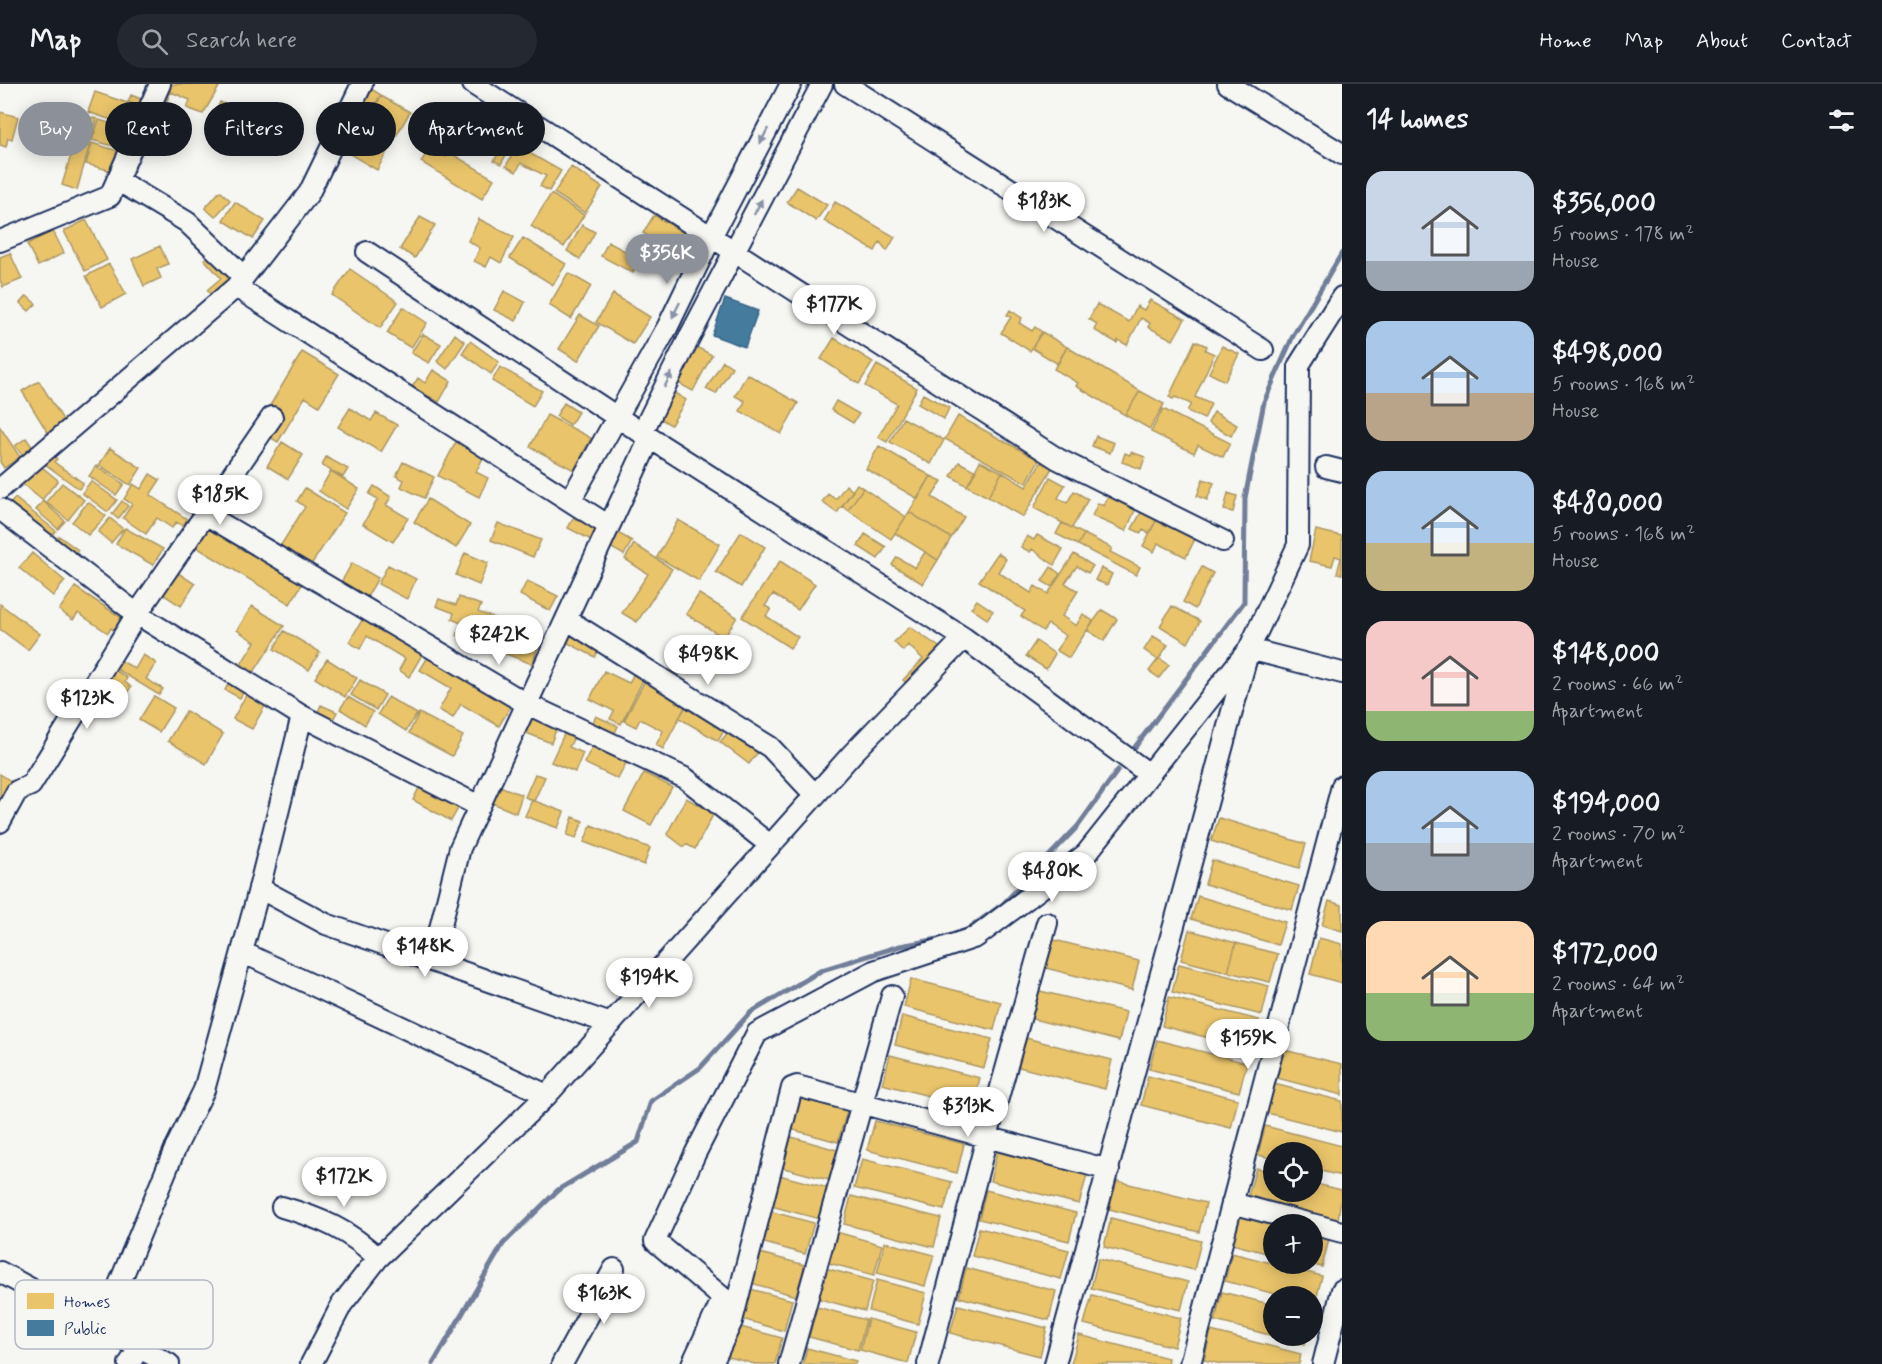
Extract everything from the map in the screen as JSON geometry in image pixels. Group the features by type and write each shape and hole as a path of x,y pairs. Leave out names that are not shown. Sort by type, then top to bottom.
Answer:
{"street":[{"path":"0,241 110,196 160,84"},
{"path":"0,489 240,282 309,193 362,84"},
{"path":"473,84 736,250 1058,459 1222,541"},
{"path":"570,501 668,326 712,235 791,84"},
{"path":"432,961 460,848 609,526 646,435 736,250 822,84"},
{"path":"845,84 1263,350"},
{"path":"1228,84 1342,154"},
{"path":"117,180 187,222 240,282 609,526"},
{"path":"367,252 617,417 964,638 1149,774"},
{"path":"1055,1364 1249,649 1298,545 1299,365 1342,297"},
{"path":"0,822 18,791 31,785 137,614 272,417"},
{"path":"0,509 137,614 302,716 479,806"},
{"path":"205,514 526,704 685,778 770,845"},
{"path":"566,619 770,747 815,795"},
{"path":"312,1364 342,1305 378,1258 547,1095 815,795 964,638"},
{"path":"1249,649 1342,673"},
{"path":"692,1364 723,1298 655,1241 695,1154 757,1033 874,971 976,937 1086,854 1249,649"},
{"path":"121,1280 175,1149 204,1090 259,888 302,716"},
{"path":"1190,1364 1342,786"},
{"path":"259,888 326,924 611,1024"},
{"path":"928,1364 987,1137 1047,923"},
{"path":"242,952 547,1095"},
{"path":"789,1364 892,996"},
{"path":"712,1364 732,1321 792,1088 797,1086 1109,1170"},
{"path":"1232,1203 1274,1214"},
{"path":"282,1207 335,1225 358,1239 378,1258"},
{"path":"1323,1227 1342,1232"},
{"path":"562,1364 614,1269"},
{"path":"0,1272 15,1280"},
{"path":"1323,1364 1342,1290"},
{"path":"129,1364 139,1349"},
{"path":"143,1349 169,1364"}],"building: Homes":[{"path":"167,84 212,84 219,87 210,102 204,102 203,114 192,110 190,100 171,92 167,101 161,98"},
{"path":"368,87 381,95 377,102 359,102"},
{"path":"95,92 124,102 105,102 105,118 93,114 92,102"},
{"path":"131,95 146,101 146,102 128,102"},
{"path":"381,96 392,102 378,102"},
{"path":"396,104 408,111 408,115 396,136"},
{"path":"0,112 18,117 12,139 8,138 6,147 0,145"},
{"path":"93,118 97,119 93,133"},
{"path":"99,120 105,122 105,144 93,140"},
{"path":"93,143 105,147 105,156 116,156 112,171 86,164 88,156 93,156"},
{"path":"71,156 87,156 77,190 62,185"},
{"path":"353,156 385,156 377,170"},
{"path":"425,156 456,156 494,179 482,199 421,162"},
{"path":"497,156 505,156 501,164 494,161"},
{"path":"512,156 535,156 561,171 549,191 540,186 546,176 521,163 516,172 506,166"},
{"path":"571,167 602,187 585,213 554,193"},
{"path":"797,187 827,205 816,221 787,202"},
{"path":"220,191 230,200 215,217 205,208"},
{"path":"551,194 584,215 564,247 531,226"},
{"path":"235,202 265,221 253,239 223,220"},
{"path":"835,202 895,237 887,251 880,242 875,251 824,221"},
{"path":"654,215 698,241 687,260 643,233"},
{"path":"420,217 435,225 415,258 400,249"},
{"path":"479,219 514,237 501,263 491,257 486,267 474,261 480,248 468,241"},
{"path":"86,220 107,260 85,271 64,231"},
{"path":"582,225 595,232 580,259 567,251"},
{"path":"53,231 64,253 38,266 27,244"},
{"path":"523,238 566,264 553,285 510,258"},
{"path":"608,242 640,259 633,273 601,256"},
{"path":"160,246 168,264 157,269 161,278 144,286 132,259"},
{"path":"10,253 22,279 3,287 0,280 0,257"},
{"path":"211,254 236,283 216,300 207,290 221,278 204,259"},
{"path":"109,264 126,294 102,307 86,276"},
{"path":"350,269 398,302 380,328 332,295"},
{"path":"568,273 591,286 571,319 549,305"},
{"path":"504,291 525,302 516,321 494,310"},
{"path":"613,294 650,317 633,344 596,322"},
{"path":"27,296 36,304 29,311 20,303"},
{"path":"1150,300 1185,319 1173,340 1148,327 1150,323 1141,318 1127,345 1118,340 1117,343 1094,330 1097,324 1089,319 1097,304 1129,322 1137,306 1144,310"},
{"path":"403,307 427,323 411,348 387,333"},
{"path":"1010,310 1022,318 1019,323 1032,331 1035,327 1042,332 1030,351 1001,333 1011,317 1007,315"},
{"path":"580,315 599,326 578,361 559,349"},
{"path":"1042,332 1067,347 1058,364 1032,348"},
{"path":"423,334 441,344 429,363 411,353"},
{"path":"455,334 465,342 447,369 437,361"},
{"path":"834,338 873,362 859,384 821,359"},
{"path":"470,341 499,362 491,374 462,353"},
{"path":"1195,341 1207,346 1205,350 1214,354 1195,397 1211,404 1204,419 1187,411 1191,404 1175,397 1173,399 1169,397"},
{"path":"694,346 712,355 693,391 676,382"},
{"path":"1222,346 1239,354 1225,381 1209,373"},
{"path":"1067,347 1140,391 1125,415 1076,386 1078,383 1054,369"},
{"path":"302,352 339,374 319,406 305,397 278,442 256,429"},
{"path":"723,361 732,367 716,394 706,389"},
{"path":"877,365 917,388 887,442 878,437 897,404 865,386"},
{"path":"500,367 542,391 533,406 492,381"},
{"path":"433,370 451,381 439,402 412,387 418,378 425,383"},
{"path":"747,374 798,403 781,434 740,411 745,401 735,396"},
{"path":"39,381 65,423 48,433 22,391"},
{"path":"670,390 686,400 671,425 654,415"},
{"path":"1140,391 1164,404 1150,429 1125,415"},
{"path":"923,394 949,408 944,419 918,404"},
{"path":"836,401 859,414 853,423 831,410"},
{"path":"564,403 578,412 570,425 556,416"},
{"path":"350,408 371,421 376,413 397,425 381,452 338,427"},
{"path":"1163,409 1230,443 1223,457 1198,445 1194,453 1151,432"},
{"path":"1214,412 1237,425 1231,436 1208,423"},
{"path":"547,415 591,438 574,470 530,447"},
{"path":"958,416 1039,460 1026,483 945,439"},
{"path":"903,418 944,440 931,464 890,442"},
{"path":"0,427 20,457 4,468 0,462"},
{"path":"1096,436 1114,443 1110,453 1092,446"},
{"path":"26,438 33,448 23,456 15,446"},
{"path":"457,440 485,454 476,472 488,478 479,497 438,476"},
{"path":"282,442 303,455 288,479 267,466"},
{"path":"879,446 931,476 918,499 866,469"},
{"path":"110,448 141,468 130,485 99,465"},
{"path":"1131,452 1145,457 1141,469 1122,462 1125,453 1130,455"},
{"path":"50,453 57,459 54,462 83,483 79,489 42,462"},
{"path":"326,457 348,469 343,477 322,466"},
{"path":"980,461 1002,472 988,497 967,486"},
{"path":"403,462 434,477 424,498 401,487 404,480 396,476"},
{"path":"959,462 976,471 967,486 951,476"},
{"path":"1041,462 1052,468 1023,517 988,497 1002,472 1026,487"},
{"path":"37,463 58,480 42,500 20,482"},
{"path":"96,466 124,484 116,495 89,476"},
{"path":"331,471 359,489 346,509 319,491"},
{"path":"150,474 160,480 150,495 187,519 183,526 176,522 172,528 157,518 146,534 123,518 132,504 124,499 133,484 141,489"},
{"path":"931,476 942,481 932,497 964,517 951,538 909,512"},
{"path":"1050,477 1065,485 1058,498 1067,503 1074,491 1088,499 1072,528 1034,508"},
{"path":"1203,479 1214,483 1207,500 1197,496"},
{"path":"91,481 117,500 108,512 82,493"},
{"path":"62,483 84,500 68,520 46,502"},
{"path":"857,484 863,488 848,510 842,506"},
{"path":"846,485 853,491 837,513 822,502 828,494 836,499"},
{"path":"374,486 391,497 386,505 408,518 393,542 363,524 378,499 369,494"},
{"path":"305,488 345,513 309,568 279,548 305,507 297,501"},
{"path":"863,488 906,517 891,539 848,510"},
{"path":"1228,493 1237,496 1233,512 1224,510"},
{"path":"1108,496 1136,508 1126,531 1092,516 1098,503 1104,506"},
{"path":"15,498 56,531 47,542 6,509"},
{"path":"428,499 470,525 456,548 414,522"},
{"path":"43,501 65,521 58,529 36,510"},
{"path":"122,501 128,506 118,519 112,514"},
{"path":"88,502 106,516 88,535 72,522"},
{"path":"1142,511 1157,519 1149,533 1143,530 1141,533 1132,529"},
{"path":"909,512 951,538 938,560 895,533"},
{"path":"576,513 599,525 591,540 568,528"},
{"path":"110,518 123,529 111,543 98,532"},
{"path":"203,519 304,581 290,604 188,542"},
{"path":"1157,519 1195,539 1186,557 1158,543 1154,552 1143,546"},
{"path":"678,520 720,544 699,581 657,557"},
{"path":"498,523 541,540 533,557 491,540"},
{"path":"1062,523 1084,534 1078,545 1056,534"},
{"path":"125,528 163,549 153,565 116,544"},
{"path":"611,529 632,541 624,555 603,543"},
{"path":"1316,530 1342,536 1342,574 1337,573 1341,558 1335,556 1332,566 1309,561"},
{"path":"741,532 765,547 741,587 716,572"},
{"path":"865,534 886,547 878,559 858,546"},
{"path":"1084,534 1112,548 1110,552 1140,567 1136,575 1078,545"},
{"path":"1037,535 1063,549 1054,565 1032,549 1030,552 1021,547 1027,536 1034,540"},
{"path":"59,536 78,550 71,560 52,546"},
{"path":"634,544 672,569 637,622 622,613 648,574 625,559"},
{"path":"925,552 938,560 923,584 892,565 897,557 915,568"},
{"path":"32,553 65,581 53,596 19,568"},
{"path":"465,553 488,563 479,585 456,575"},
{"path":"998,553 1006,559 998,572 1031,593 1035,586 1048,594 1074,554 1093,566 1088,573 1077,566 1065,583 1078,591 1062,616 1076,626 1083,614 1093,621 1069,658 1056,650 1066,636 1048,624 1043,631 1021,616 1025,611 979,581"},
{"path":"780,561 815,584 798,610 773,594 765,606 771,609 766,616 798,637 790,648 742,617"},
{"path":"352,563 378,578 364,602 338,588"},
{"path":"388,565 416,579 407,599 378,584"},
{"path":"1051,567 1060,574 1052,587 1042,581"},
{"path":"1202,567 1213,573 1195,609 1183,602"},
{"path":"1101,568 1112,574 1107,585 1095,580"},
{"path":"172,569 195,584 181,606 158,591"},
{"path":"527,581 558,596 550,611 520,595"},
{"path":"75,587 125,620 117,631 111,628 108,633 78,613 73,620 59,610"},
{"path":"699,594 737,617 724,638 686,614"},
{"path":"459,597 481,605 478,612 542,636 532,664 457,635 461,623 452,619 454,613 436,606 439,599 456,605"},
{"path":"977,600 993,611 987,619 971,608"},
{"path":"0,604 40,634 28,650 0,629"},
{"path":"252,606 284,626 254,672 241,664 255,642 237,630"},
{"path":"1172,606 1200,621 1188,643 1160,626"},
{"path":"1102,610 1117,619 1104,641 1087,630"},
{"path":"364,617 423,653 409,677 399,670 405,659 367,636 360,649 349,642"},
{"path":"910,627 948,653 912,689 903,680 923,659 908,645 903,651 894,642"},
{"path":"570,629 601,644 595,657 564,641"},
{"path":"284,631 320,652 309,670 274,649"},
{"path":"1153,636 1168,645 1158,660 1144,650"},
{"path":"1036,641 1055,654 1046,669 1026,656"},
{"path":"143,655 156,663 146,679 163,689 159,695 110,665 115,657 135,669"},
{"path":"428,657 512,704 499,726 461,704 453,718 439,710 451,688 420,670"},
{"path":"1159,658 1169,665 1159,678 1149,671"},
{"path":"327,659 357,678 345,697 315,678"},
{"path":"110,667 127,678 125,682 131,687 120,704 96,689"},
{"path":"604,671 629,683 634,673 644,678 621,724 610,719 614,711 590,699"},
{"path":"232,677 247,686 240,698 225,690"},
{"path":"647,677 689,699 663,749 656,745 663,731 640,719 636,727 624,721"},
{"path":"360,680 385,695 376,710 351,695"},
{"path":"252,684 271,695 252,729 233,719"},
{"path":"154,696 174,708 159,732 139,720"},
{"path":"348,697 373,712 365,725 340,709"},
{"path":"388,697 417,714 406,731 378,714"},
{"path":"691,698 730,720 718,741 679,718"},
{"path":"321,705 337,712 332,721 317,714"},
{"path":"186,711 223,734 206,764 168,741"},
{"path":"518,711 557,727 551,743 512,727"},
{"path":"419,713 463,736 452,756 409,733"},
{"path":"596,716 618,726 613,737 591,727"},
{"path":"734,725 762,747 749,764 720,742"},
{"path":"566,730 576,734 569,747 583,753 575,772 551,762"},
{"path":"594,743 628,759 618,779 584,763"},
{"path":"644,773 672,787 651,825 624,811"},
{"path":"0,774 15,784 2,803 0,801"},
{"path":"535,774 545,777 534,801 525,797"},
{"path":"490,782 522,795 516,813 483,799"},
{"path":"421,784 460,805 451,821 413,800"},
{"path":"686,798 714,813 695,849 686,844 684,847 667,834"},
{"path":"532,800 564,812 558,828 525,816"},
{"path":"573,817 583,821 576,838 567,835"},
{"path":"1219,818 1306,844 1299,868 1211,841"},
{"path":"591,825 650,848 644,865 584,842"},
{"path":"1212,860 1299,886 1292,910 1205,884"},
{"path":"1198,896 1285,922 1278,945 1191,919"},
{"path":"1329,901 1342,905 1342,931 1322,925"},
{"path":"1189,930 1236,943 1228,972 1181,960"},
{"path":"1319,938 1342,944 1342,983 1310,974"},
{"path":"1050,939 1139,961 1132,990 1042,967"},
{"path":"1236,943 1278,954 1270,982 1228,972"},
{"path":"1179,964 1269,986 1262,1015 1172,992"},
{"path":"911,979 1001,1002 994,1030 904,1007"},
{"path":"1036,990 1126,1012 1119,1041 1029,1018"},
{"path":"1169,997 1259,1020 1252,1049 1162,1026"},
{"path":"902,1016 992,1039 984,1068 895,1045"},
{"path":"1022,1037 1112,1060 1105,1089 1015,1066"},
{"path":"1157,1040 1247,1063 1239,1092 1149,1069"},
{"path":"1284,1050 1342,1064 1342,1095 1277,1078"},
{"path":"890,1055 980,1078 972,1107 882,1084"},
{"path":"1148,1076 1238,1099 1231,1128 1141,1105"},
{"path":"1274,1084 1342,1101 1342,1132 1267,1113"},
{"path":"798,1098 847,1111 838,1142 790,1129"},
{"path":"875,1121 964,1144 957,1173 867,1150"},
{"path":"1265,1126 1342,1146 1342,1176 1323,1172 1323,1142 1263,1142 1263,1156 1258,1155"},
{"path":"788,1136 837,1150 829,1180 780,1167"},
{"path":"997,1152 1087,1175 1079,1204 990,1181"},
{"path":"862,1159 952,1182 944,1210 854,1188"},
{"path":"1256,1168 1263,1170 1263,1201 1248,1197"},
{"path":"779,1175 828,1188 820,1219 771,1206"},
{"path":"1117,1181 1206,1203 1199,1232 1109,1209"},
{"path":"1323,1186 1342,1190 1338,1220 1323,1216 1323,1214 1268,1202 1323,1202"},
{"path":"986,1190 1076,1213 1069,1241 979,1219"},
{"path":"851,1196 941,1218 934,1247 844,1224"},
{"path":"765,1210 814,1223 805,1254 757,1241"},
{"path":"1239,1216 1263,1221 1263,1252 1232,1244"},
{"path":"1111,1218 1201,1241 1194,1270 1104,1247"},
{"path":"979,1228 1069,1250 1061,1279 972,1256"},
{"path":"833,1231 882,1245 874,1275 825,1262"},
{"path":"1323,1237 1329,1239 1323,1263"},
{"path":"885,1242 934,1255 925,1286 877,1273"},
{"path":"756,1252 805,1265 796,1296 748,1282"},
{"path":"1232,1253 1263,1261 1263,1274 1322,1276 1320,1286 1263,1286 1263,1291 1225,1281"},
{"path":"1098,1259 1188,1282 1181,1310 1091,1288"},
{"path":"825,1268 873,1281 865,1311 816,1298"},
{"path":"966,1268 1056,1291 1049,1320 959,1297"},
{"path":"877,1280 926,1293 918,1324 869,1311"},
{"path":"743,1287 792,1300 784,1331 735,1317"},
{"path":"1222,1292 1263,1302 1263,1333 1215,1321"},
{"path":"1092,1295 1181,1318 1174,1347 1084,1324"},
{"path":"958,1305 1047,1328 1040,1356 950,1333"},
{"path":"817,1307 866,1320 858,1350 809,1337"},
{"path":"868,1319 916,1332 908,1363 860,1350"},
{"path":"733,1325 782,1338 775,1364 755,1364 725,1356"},
{"path":"1211,1331 1301,1354 1299,1364 1221,1364 1204,1360"},
{"path":"1079,1335 1168,1358 1167,1364 1071,1364"},
{"path":"807,1348 856,1361 855,1364 803,1364"}],"building: Public":[{"path":"725,299 758,311 745,347 712,335"}],"waterway":[{"path":"1135,747 1244,602 1245,498 1264,402 1293,336 1342,253"},
{"path":"961,934 1003,904 1078,826 1118,770"},
{"path":"433,1364 503,1244 558,1190 638,1142 651,1101 700,1068 750,1013 822,970 900,946 949,937"}]}
